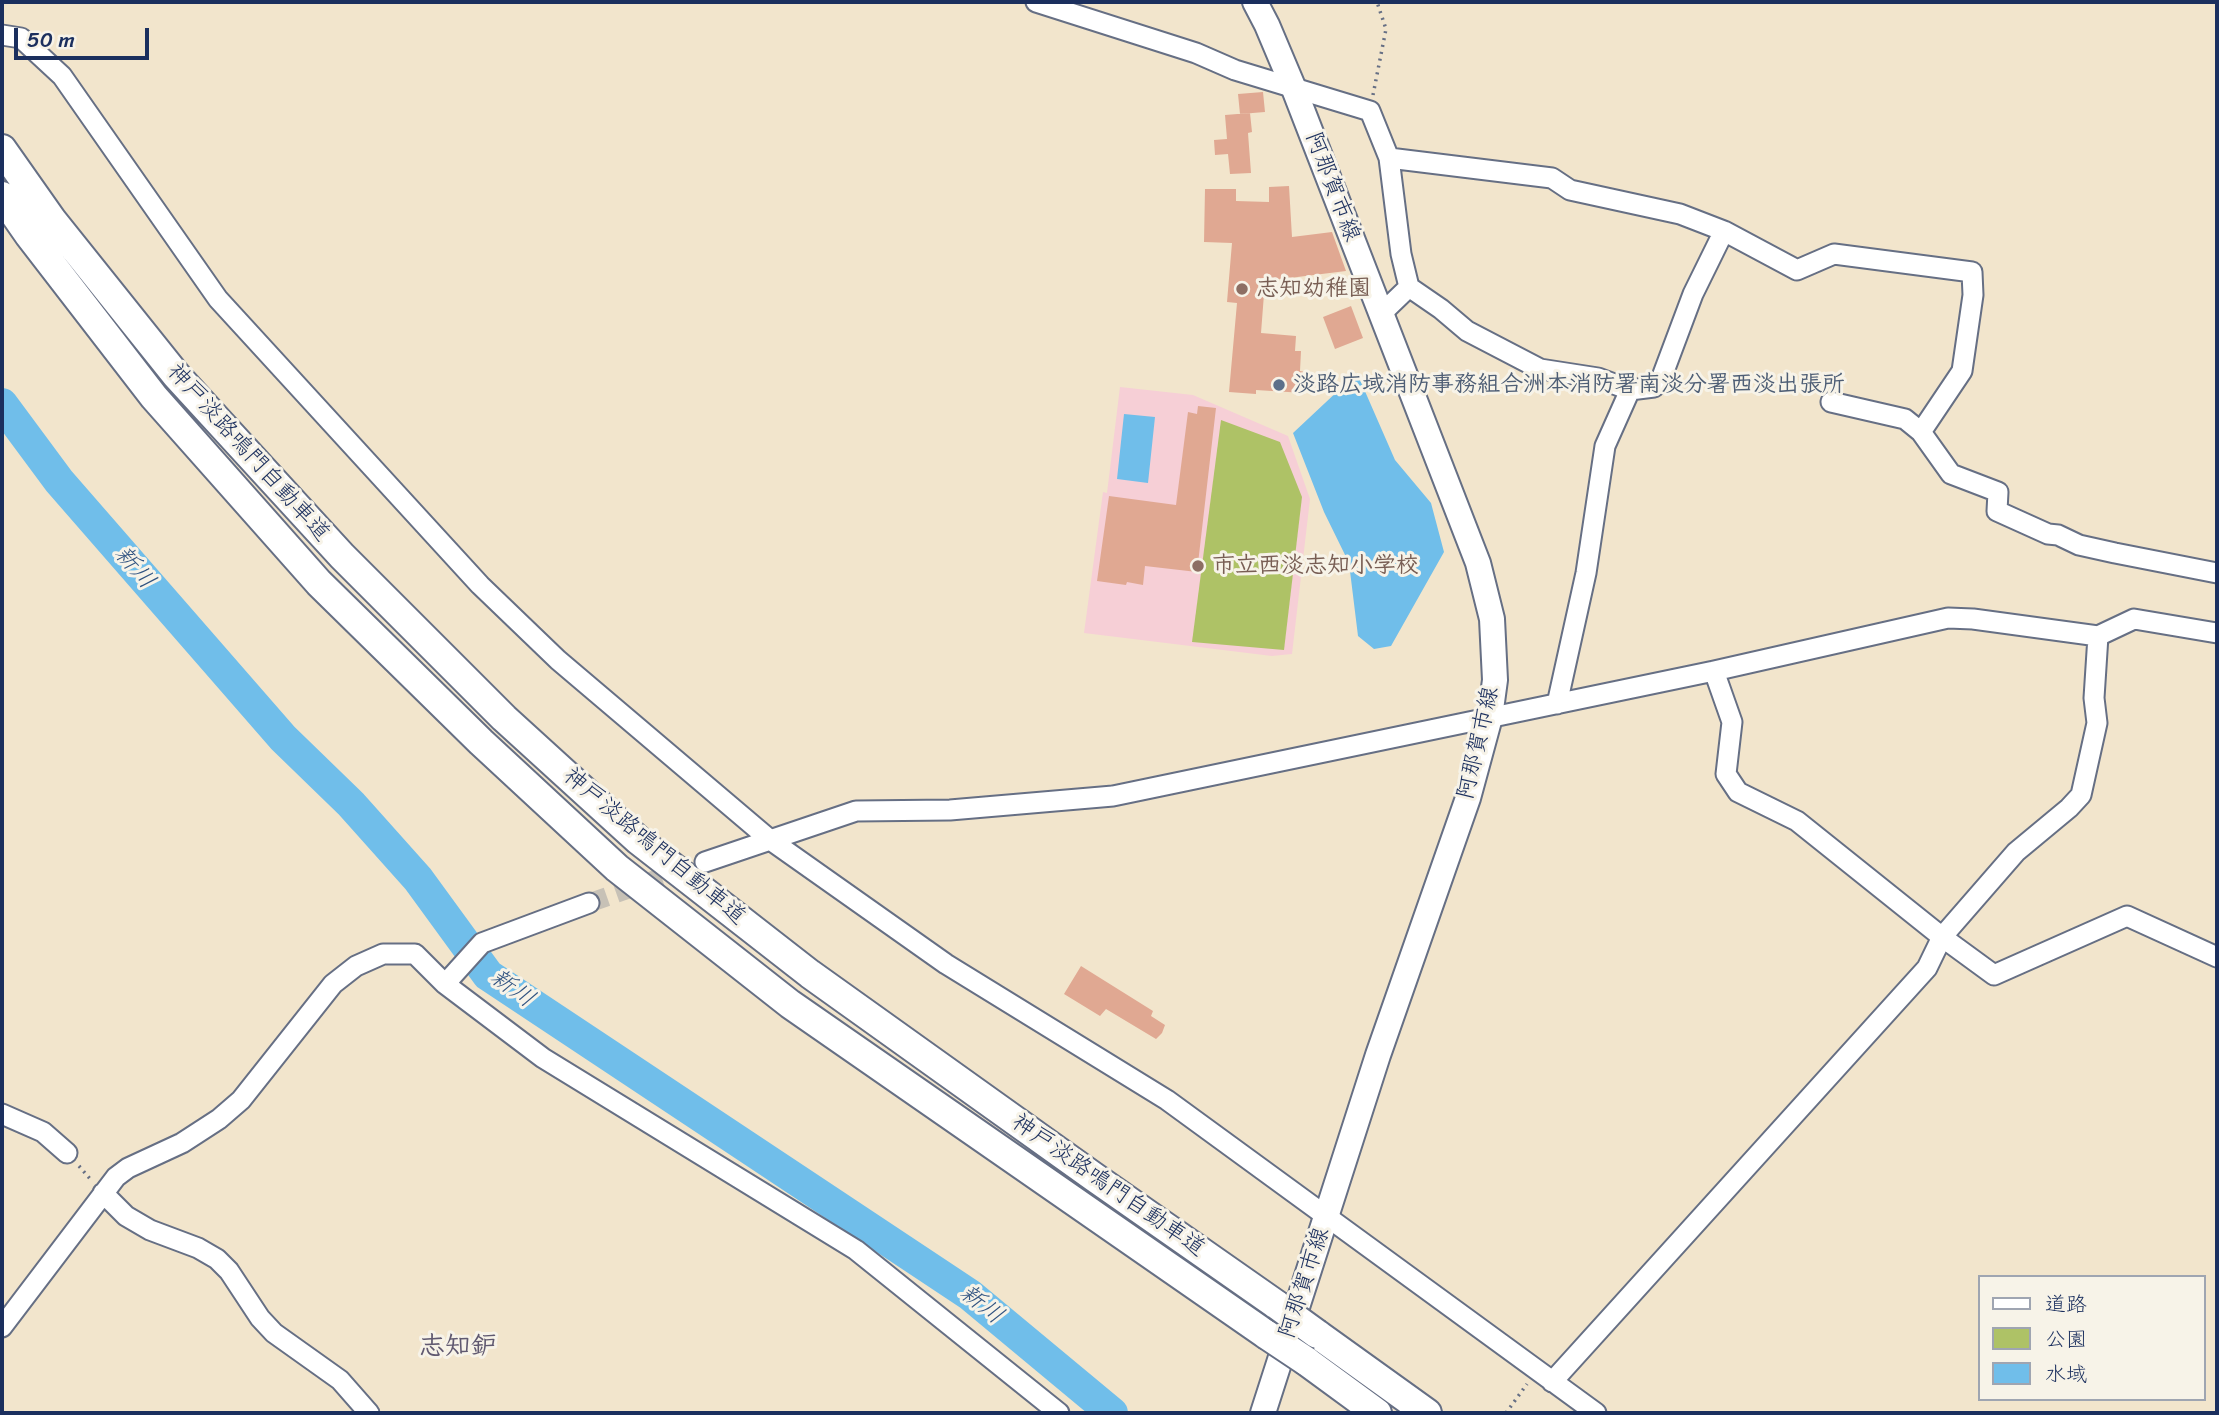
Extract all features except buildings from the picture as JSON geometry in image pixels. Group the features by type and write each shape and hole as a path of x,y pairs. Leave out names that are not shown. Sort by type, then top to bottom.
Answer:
{"highway":[{"name":"神戸淡路鳴門自動車道","path":"2,149 52,220 176,375 342,556 504,718 638,840 810,974 1427,1413"},
{"name":"神戸淡路鳴門自動車道","path":"2,196 154,397 319,583 481,742 617,868 790,1003 1377,1413"}],"main road":[{"name":"阿那賀市線","path":"1255,2 1294,89 1478,563 1492,620 1495,680 1490,717 1468,798 1378,1055 1263,1413"}],"street":[{"path":"1036,2 1196,53 1234,70 1370,111 1389,158 1401,254 1409,287 1467,331 1540,369 1598,378 1630,390 1654,387 1660,382 1693,293 1724,232"},
{"path":"2,35 21,38 62,76 218,299 480,585 558,660 769,839 946,964 1167,1100 1596,1413"},
{"path":"1389,158 1552,178 1570,190 1680,214 1724,232 1797,270 1834,254 1972,272 1973,295 1962,371 1921,432"},
{"path":"1381,314 1409,287"},
{"path":"1557,704 1586,573 1605,446 1630,390"},
{"path":"1831,402 1905,419 1921,432 1951,474 1998,492 1997,511 2048,534 2058,535 2079,545 2217,573"},
{"path":"705,862 856,811 950,810 1113,796 1714,671 1948,618 2098,636 2134,619 2217,634"},
{"path":"1544,1376 1927,968 1942,937 2016,852 2081,795 2097,723 2094,698 2098,636"},
{"path":"1714,671 1732,722 1726,774 1738,792 1797,821 1994,975 2127,916 2217,957"},
{"path":"445,984 482,943 589,904"},
{"path":"2,1326 116,1177 128,1168 182,1143 219,1119 240,1100 333,984 356,966 383,954 415,954 445,984 543,1058 856,1250 1059,1413"},
{"path":"2,1114 43,1132 67,1153"},
{"path":"103,1193 126,1216 149,1230 198,1248 217,1259 229,1271 260,1318 274,1333 340,1380 369,1413"}],"path":[{"path":"1370,111 1387,29 1377,2"},
{"path":"67,1153 103,1193"},
{"path":"1506,1413 1544,1376"}],"shaded area":[{"name":"市立西淡志知小学校","path":"1120,387 1193,395 1288,436 1310,499 1292,654 1272,656 1084,633 1103,492 1107,493"}],"green space":[{"path":"1221,420 1280,442 1302,497 1284,650 1192,642"}],"water":[{"path":"1357,373 1395,460 1431,503 1444,552 1391,646 1374,649 1358,636 1349,563 1324,512 1293,433"},
{"path":"1124,414 1155,417 1148,483 1117,479"}],"waterway":[{"name":"新川","path":"2,404 59,481 283,738 351,804 418,879 488,975 970,1295 1112,1413"}],"tunnel":[{"path":"589,903 705,862"}],"place":[{"name":"志知幼稚園","path":"1242,289"},
{"name":"淡路広域消防事務組合洲本消防署南淡分署西淡出張所","path":"1279,385"},
{"name":"市立西淡志知小学校","path":"1198,566"}],"district":[{"name":"志知鈩","path":"458,1347"}]}
